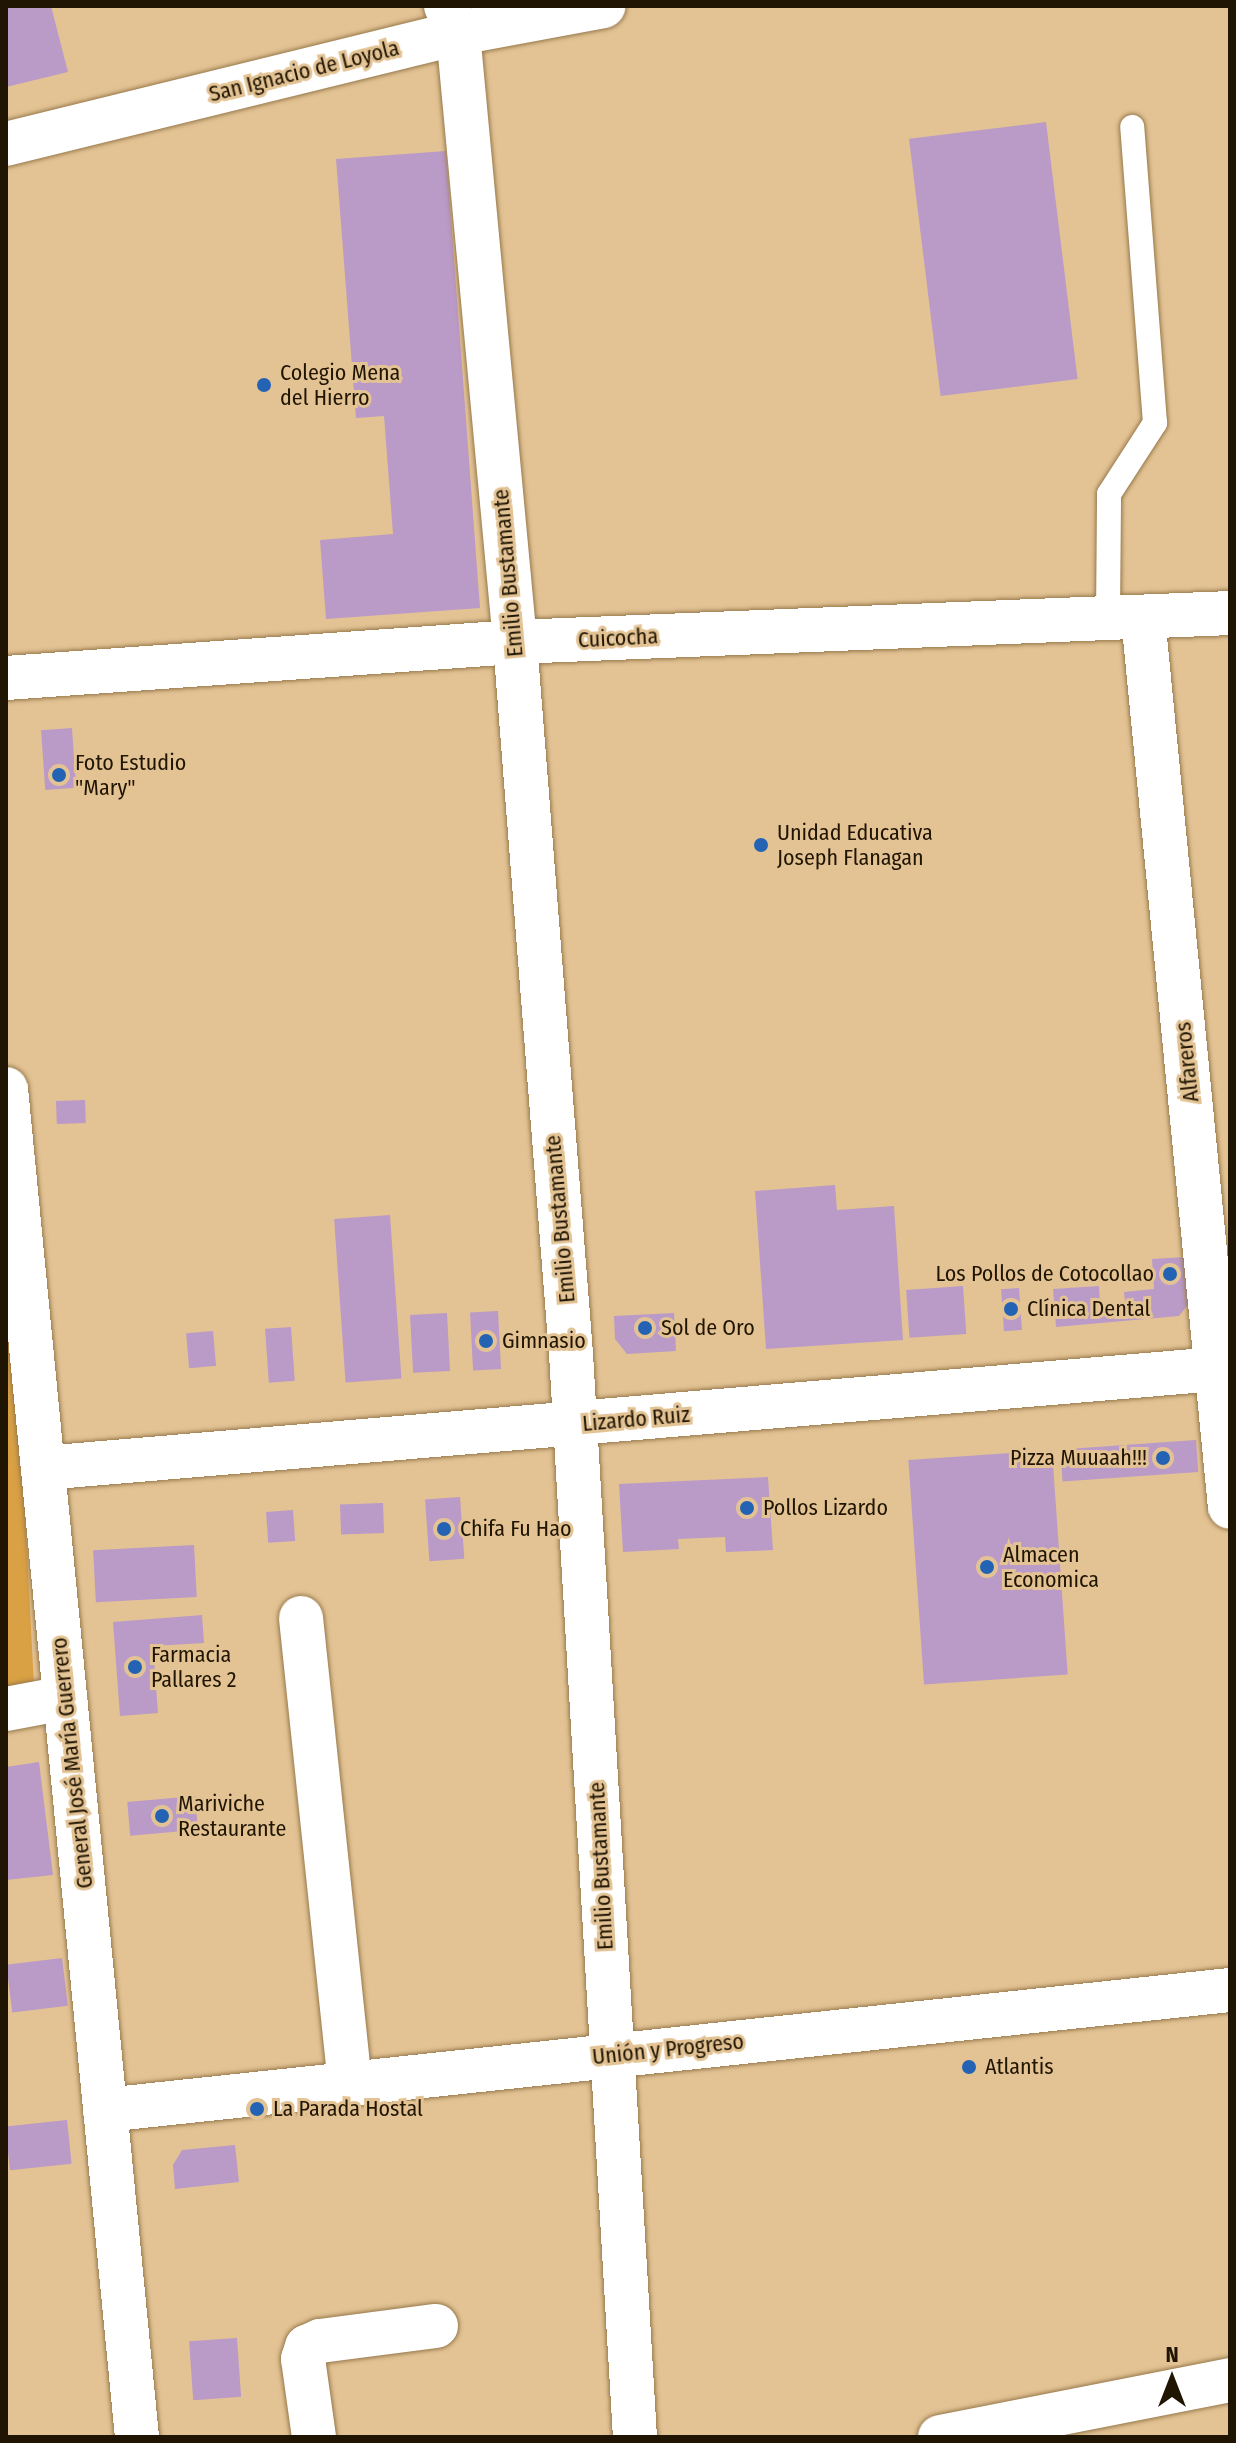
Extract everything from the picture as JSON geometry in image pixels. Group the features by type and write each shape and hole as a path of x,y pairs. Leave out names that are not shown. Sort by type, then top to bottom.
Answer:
{"street":[{"name":"San Ignacio de Loyola","path":"6,144 452,20 604,6"},
{"name":"Emilio Bustamante","path":"452,20 515,642 576,1424 635,2437"},
{"name":"Cuicocha","path":"6,678 515,642 1230,613"},
{"name":"Alfareros","path":"1125,616 1224,1369 1230,1507"},
{"name":"General José María Guerrero","path":"6,1089 14,1254 43,1468 137,2437"},
{"name":"Lizardo Ruiz","path":"43,1468 1224,1369"},
{"path":"301,1618 350,2083"},
{"path":"6,1709 65,1698"},
{"name":"Unión y Progreso","path":"105,2110 1230,1990"},
{"path":"314,2437 303,2359 307,2347 320,2341 436,2326"},
{"path":"940,2437 1117,2420 1230,2380"}],"lane":[{"path":"1125,616 1109,494 1155,423 1132,127"}],"shaded area":[{"path":"6,1318 15,1318 34,1687 6,1692"}],"building":[{"path":"6,6 51,6 68,72 6,87"},
{"path":"1046,122 1078,379 941,396 909,139"},
{"path":"446,151 480,608 326,619 320,540 393,534 384,416 356,418 336,159"},
{"path":"72,728 76,788 45,790 41,730"},
{"path":"85,1100 86,1123 57,1124 56,1101"},
{"path":"835,1185 837,1210 894,1206 903,1340 766,1349 755,1191"},
{"path":"390,1215 401,1379 346,1383 334,1219"},
{"path":"1186,1257 1190,1302 1179,1316 1056,1327 1053,1289 1099,1286 1100,1304 1125,1302 1124,1292 1154,1289 1152,1259"},
{"path":"963,1286 966,1334 909,1338 906,1290"},
{"name":"Clínica Dental","path":"1019,1288 1022,1330 1004,1331 1001,1289"},
{"name":"Gimnasio","path":"498,1311 501,1369 473,1370 470,1312"},
{"path":"447,1313 450,1371 413,1373 410,1315"},
{"name":"Sol de Oro","path":"674,1313 676,1351 627,1354 615,1339 614,1316"},
{"path":"291,1327 295,1381 269,1383 265,1329"},
{"path":"213,1331 216,1366 189,1368 186,1333"},
{"path":"1196,1440 1198,1472 1063,1481 1060,1449"},
{"name":"Almacen Economica","path":"1052,1450 1068,1674 924,1684 908,1460"},
{"path":"768,1477 773,1550 726,1552 725,1537 678,1539 679,1549 623,1552 619,1484"},
{"name":"Chifa Fu Hao","path":"460,1497 464,1559 429,1561 425,1499"},
{"path":"383,1503 384,1533 341,1534 340,1505"},
{"path":"293,1510 295,1541 268,1543 266,1512"},
{"path":"194,1545 197,1597 96,1602 93,1550"},
{"path":"202,1615 204,1643 153,1646 158,1713 120,1716 113,1622"},
{"path":"39,1762 53,1875 6,1880 6,1767"},
{"name":"Mariviche Restaurante","path":"195,1796 198,1830 130,1836 127,1802"},
{"path":"62,1958 68,2006 12,2012 6,1965"},
{"path":"67,2120 72,2164 10,2170 6,2126"},
{"path":"235,2145 239,2182 175,2189 173,2165 182,2150"},
{"path":"237,2338 241,2397 193,2400 189,2341"}],"place":[{"name":"Colegio Mena del Hierro","path":"264,385"},
{"name":"Foto Estudio \"Mary\"","path":"59,775"},
{"name":"Unidad Educativa Joseph Flanagan","path":"761,845"},
{"name":"Los Pollos de Cotocollao","path":"1170,1274"},
{"name":"Clínica Dental","path":"1011,1309"},
{"name":"Sol de Oro","path":"645,1328"},
{"name":"Gimnasio","path":"486,1341"},
{"name":"Pizza Muuaah!!!","path":"1163,1458"},
{"name":"Pollos Lizardo","path":"747,1508"},
{"name":"Chifa Fu Hao","path":"444,1529"},
{"name":"Almacen Economica","path":"987,1567"},
{"name":"Farmacia Pallares 2","path":"135,1667"},
{"name":"Mariviche Restaurante","path":"162,1816"},
{"name":"Atlantis","path":"969,2067"},
{"name":"La Parada Hostal","path":"257,2109"}]}
